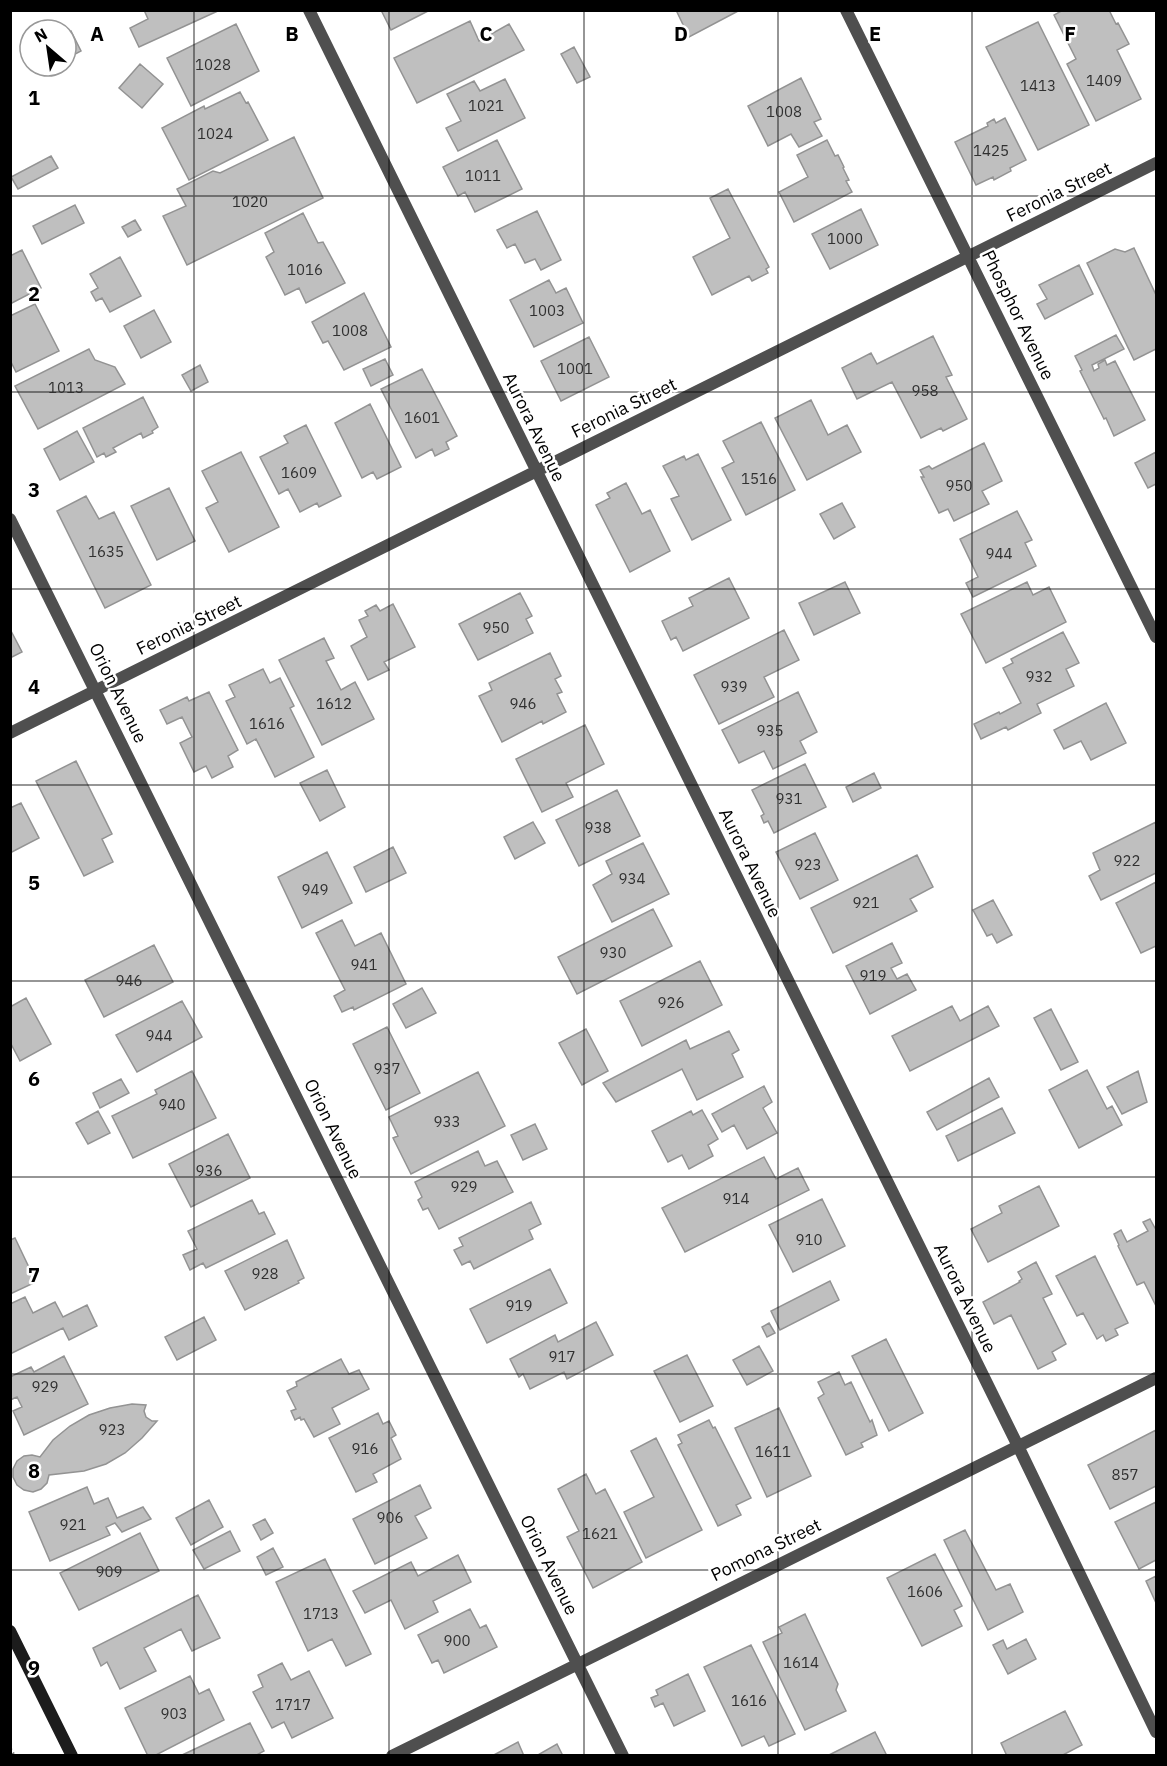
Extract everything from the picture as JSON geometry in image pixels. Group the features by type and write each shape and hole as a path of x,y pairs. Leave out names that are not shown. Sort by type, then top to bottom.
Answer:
{"main road":[{"path":"10,1631 72,1755"}],"street":[{"name":"Aurora Avenue","path":"309,10 1018,1446 1156,1732"},
{"name":"Phosphor Avenue","path":"846,10 1156,637"},
{"name":"Feronia Street","path":"10,734 1156,164"},
{"name":"Orion Avenue","path":"10,519 623,1755"},
{"name":"Pomona Street","path":"392,1755 1156,1378"}],"path":[{"path":"10,1749 14,1755"}],"building":[{"path":"144,10 220,10 139,47 130,28 148,19"},
{"path":"381,10 430,10 391,30"},
{"path":"676,10 740,10 689,37"},
{"path":"1063,10 1109,10 1129,44 1117,50 1141,99 1096,121 1067,64 1076,59 1054,15"},
{"path":"470,21 479,41 509,24 524,50 417,103 394,58"},
{"path":"1038,22 1089,125 1038,150 986,47"},
{"path":"236,24 259,71 191,106 167,58"},
{"path":"574,47 590,77 577,83 561,54"},
{"path":"140,64 163,84 142,108 119,88"},
{"path":"801,78 821,119 814,122 822,136 799,147 791,134 768,146 748,106"},
{"path":"505,79 525,118 458,151 446,128 461,121 447,94 474,81 480,91"},
{"path":"240,92 246,103 248,102 268,140 189,180 162,128 204,106 205,109"},
{"path":"1005,118 1026,160 994,180 993,177 976,185 955,142 988,126 987,123 994,119 996,123"},
{"path":"294,137 323,198 187,265 163,216 186,206 177,189 213,171 220,173"},
{"path":"497,140 522,189 475,212 465,192 458,196 443,167"},
{"path":"827,140 844,167 849,180 846,181 852,192 794,222 779,192 808,177 797,155"},
{"path":"51,156 58,168 18,189 11,177"},
{"path":"728,189 769,267 766,269 768,273 752,281 749,276 712,295 693,257 730,238 710,198"},
{"path":"75,205 84,223 42,244 33,226"},
{"path":"861,209 878,245 830,269 812,234"},
{"path":"537,211 561,260 541,270 535,259 525,263 515,244 507,248 497,230"},
{"path":"303,213 318,243 323,242 345,283 306,303 299,288 285,295 266,257 274,252 265,233"},
{"path":"135,220 141,230 128,237 122,227"},
{"path":"1134,248 1156,295 1156,349 1134,360 1087,263 1115,249 1125,252"},
{"path":"22,250 41,288 10,304 10,256"},
{"path":"120,257 141,296 110,312 102,298 96,301 91,292 98,288 90,274"},
{"path":"1079,265 1093,294 1045,319 1037,304 1047,299 1039,285"},
{"path":"549,280 556,293 566,288 583,323 534,347 510,300"},
{"path":"364,293 391,347 344,370 328,341 323,343 312,322"},
{"path":"35,304 59,351 16,372 10,360 10,316"},
{"path":"154,310 171,342 141,358 124,326"},
{"path":"1116,335 1124,349 1092,365 1094,371 1099,368 1098,364 1105,360 1107,365 1115,361 1145,420 1114,436 1080,371 1082,370 1075,356"},
{"path":"933,336 952,375 946,377 967,419 943,431 941,428 921,438 892,382 857,399 842,368 871,353 877,364"},
{"path":"589,337 609,377 561,401 541,361"},
{"path":"89,349 95,360 115,367 125,384 38,429 15,386"},
{"path":"385,359 393,375 371,386 363,369"},
{"path":"200,365 208,382 191,391 182,375"},
{"path":"422,369 457,436 446,442 449,449 435,456 432,449 416,458 381,389"},
{"path":"143,397 158,427 152,431 153,433 143,438 141,433 113,448 116,452 106,457 104,453 97,457 83,428"},
{"path":"811,400 828,435 847,425 861,452 807,480 775,418"},
{"path":"370,404 401,467 377,479 373,472 362,478 335,423"},
{"path":"761,422 795,490 746,515 722,468 734,462 723,441"},
{"path":"306,425 341,496 319,507 317,503 300,512 288,489 279,494 260,457 288,443 284,436"},
{"path":"77,431 94,462 60,480 44,449"},
{"path":"984,443 1002,481 982,491 989,504 954,521 948,509 939,513 921,477 924,477 920,470 929,466 932,469"},
{"path":"241,452 279,527 229,552 206,508 218,502 202,471"},
{"path":"1156,452 1156,484 1148,488 1135,463"},
{"path":"698,454 731,520 692,540 671,499 679,496 663,466 684,456 686,460"},
{"path":"626,483 642,514 650,510 670,551 630,572 596,505 610,498 607,493"},
{"path":"169,488 195,541 157,560 131,506"},
{"path":"86,496 99,519 114,512 151,585 105,608 57,511"},
{"path":"842,503 855,527 834,539 820,514"},
{"path":"1017,511 1032,540 1025,543 1036,566 973,597 966,583 978,577 960,539"},
{"path":"729,578 749,618 683,651 676,637 671,640 662,621 693,606 689,598"},
{"path":"845,582 860,613 814,635 799,603"},
{"path":"1027,582 1033,595 1049,587 1066,622 986,663 961,614"},
{"path":"520,593 532,616 526,619 533,633 478,660 459,624"},
{"path":"393,604 415,647 384,662 389,670 368,680 351,646 367,637 359,620 368,616 365,611 376,605 380,611"},
{"path":"10,629 22,652 10,658"},
{"path":"784,630 799,660 764,677 774,697 719,724 694,675"},
{"path":"1063,632 1079,663 1066,669 1074,686 1037,704 1041,713 1008,730 1006,727 981,739 974,724 1021,703 1003,668 1013,663 1011,659"},
{"path":"324,638 334,658 326,661 341,690 355,682 374,719 322,745 279,660"},
{"path":"550,653 561,676 555,679 562,692 557,694 566,712 543,724 542,721 502,742 479,696 492,690 489,683"},
{"path":"263,669 270,683 280,678 294,706 290,708 314,757 275,777 256,739 247,744 226,701 235,697 229,685"},
{"path":"209,692 238,750 228,756 233,767 212,778 206,766 194,772 180,743 192,737 182,717 167,724 160,710 187,697 189,701"},
{"path":"798,692 817,732 800,741 806,753 773,769 764,751 739,763 722,730"},
{"path":"1106,703 1126,743 1091,760 1081,741 1064,749 1054,730"},
{"path":"585,725 604,764 566,783 573,797 542,812 516,759"},
{"path":"76,761 112,834 102,839 113,862 84,876 36,781"},
{"path":"805,764 826,807 774,833 768,821 764,823 761,816 764,814 752,790"},
{"path":"327,770 345,807 320,821 300,783"},
{"path":"874,773 881,788 853,802 846,787"},
{"path":"617,790 640,836 579,866 556,820"},
{"path":"21,803 39,838 10,853 10,808"},
{"path":"533,822 545,843 515,859 504,837"},
{"path":"1156,822 1156,873 1101,900 1089,876 1100,870 1093,853"},
{"path":"815,833 838,880 800,899 776,852"},
{"path":"643,843 669,894 612,922 593,885 612,874 606,861"},
{"path":"393,847 406,873 366,892 354,867"},
{"path":"327,852 352,903 302,928 278,877"},
{"path":"917,855 933,887 910,899 917,911 833,953 811,908"},
{"path":"1156,882 1156,946 1141,953 1116,903"},
{"path":"993,900 1012,935 997,943 992,934 987,936 973,910"},
{"path":"653,909 672,946 577,994 558,957"},
{"path":"342,920 355,946 381,933 406,984 354,1010 353,1007 342,1012 334,996 345,990 316,933"},
{"path":"892,943 902,963 891,968 897,979 907,974 916,990 870,1014 846,966"},
{"path":"154,945 173,982 104,1017 85,980"},
{"path":"700,961 722,1005 642,1046 620,1001"},
{"path":"422,988 436,1013 406,1028 393,1004"},
{"path":"26,998 51,1044 20,1061 10,1042 10,1007"},
{"path":"182,1001 202,1037 137,1072 116,1035"},
{"path":"952,1006 960,1021 988,1006 999,1026 910,1071 892,1036"},
{"path":"1051,1009 1078,1062 1061,1070 1034,1018"},
{"path":"387,1027 420,1093 386,1110 353,1044"},
{"path":"586,1029 608,1071 582,1085 559,1043"},
{"path":"729,1031 739,1050 732,1054 743,1077 697,1100 682,1069 616,1102 603,1083 686,1040 690,1049"},
{"path":"1087,1070 1107,1109 1112,1106 1122,1125 1079,1148 1049,1090"},
{"path":"192,1071 216,1118 133,1158 112,1116 157,1094 155,1090"},
{"path":"1138,1071 1147,1102 1122,1114 1107,1087"},
{"path":"478,1072 505,1126 411,1174 393,1138 398,1136 389,1117"},
{"path":"989,1078 999,1097 937,1130 927,1112"},
{"path":"121,1079 129,1093 100,1108 93,1093"},
{"path":"764,1086 772,1102 763,1108 777,1133 747,1149 734,1125 722,1132 712,1114"},
{"path":"1002,1108 1015,1133 958,1161 946,1136"},
{"path":"702,1110 718,1139 708,1145 713,1156 689,1169 682,1155 668,1162 652,1131 691,1111 693,1115"},
{"path":"98,1111 110,1133 88,1144 76,1123"},
{"path":"535,1124 547,1149 523,1160 511,1135"},
{"path":"228,1134 250,1178 191,1207 169,1164"},
{"path":"478,1151 485,1166 497,1161 513,1192 439,1229 428,1208 423,1210 418,1200 422,1197 415,1182"},
{"path":"764,1157 776,1179 798,1168 809,1190 685,1252 662,1208"},
{"path":"1039,1186 1059,1226 988,1262 971,1229 1002,1213 999,1206"},
{"path":"822,1199 845,1246 793,1272 769,1225"},
{"path":"252,1200 259,1214 264,1212 275,1234 206,1268 203,1263 190,1270 183,1255 197,1249 188,1231"},
{"path":"531,1202 541,1224 529,1230 533,1239 474,1269 470,1261 462,1265 454,1250 463,1246 459,1238"},
{"path":"1150,1219 1156,1228 1156,1306 1144,1282 1137,1285 1114,1234 1121,1230 1127,1242 1148,1231 1143,1222"},
{"path":"15,1238 36,1282 10,1294 10,1240"},
{"path":"287,1240 304,1278 298,1281 299,1283 245,1310 225,1271"},
{"path":"1095,1256 1128,1323 1115,1329 1118,1335 1106,1341 1103,1335 1097,1339 1083,1313 1077,1316 1056,1276"},
{"path":"1036,1262 1052,1294 1043,1298 1066,1344 1052,1352 1056,1360 1038,1369 1011,1315 994,1324 983,1302 1020,1282 1022,1279 1018,1272"},
{"path":"550,1269 567,1303 487,1343 470,1309"},
{"path":"830,1281 839,1300 780,1330 771,1311"},
{"path":"25,1297 33,1313 55,1302 63,1317 87,1305 97,1326 69,1340 63,1328 10,1354 10,1304"},
{"path":"204,1317 216,1340 177,1360 165,1337"},
{"path":"596,1322 613,1355 567,1379 564,1372 530,1389 523,1374 519,1377 510,1359 555,1335 558,1342"},
{"path":"769,1323 775,1333 767,1337 762,1327"},
{"path":"886,1339 923,1413 889,1431 852,1356"},
{"path":"759,1346 773,1371 747,1385 733,1360"},
{"path":"687,1355 713,1406 680,1422 654,1371"},
{"path":"64,1356 88,1404 24,1435 13,1411 22,1407 17,1397 10,1400 10,1377 31,1367 34,1372"},
{"path":"341,1359 349,1374 359,1370 369,1389 332,1408 340,1424 314,1437 304,1419 301,1420 300,1417 295,1420 291,1411 296,1409 287,1391 297,1386 296,1382"},
{"path":"839,1372 845,1385 851,1382 870,1422 872,1420 877,1435 861,1443 863,1447 846,1455 818,1398 824,1394 818,1382"},
{"path":"132,1404 146,1405 144,1411 146,1417 157,1421 125,1453 106,1464 84,1471 49,1475 47,1483 41,1489 33,1492 17,1485 13,1477 13,1469 17,1461 24,1456 40,1457 53,1440 70,1426 89,1415"},
{"path":"779,1408 811,1476 767,1497 735,1428"},
{"path":"378,1413 383,1424 389,1421 396,1435 391,1438 401,1459 373,1474 377,1482 356,1492 329,1438"},
{"path":"709,1420 713,1428 715,1427 751,1498 736,1505 741,1515 718,1526 678,1445 682,1443 678,1435"},
{"path":"1156,1430 1156,1486 1110,1509 1088,1465"},
{"path":"656,1438 702,1530 646,1558 624,1512 654,1497 631,1451"},
{"path":"586,1474 596,1494 605,1489 642,1562 593,1588 567,1537 579,1531 558,1489"},
{"path":"420,1485 431,1508 415,1516 427,1538 375,1564 353,1519"},
{"path":"87,1487 94,1504 108,1498 117,1518 143,1507 151,1519 122,1532 115,1523 106,1527 110,1535 50,1561 29,1512"},
{"path":"209,1500 223,1527 191,1545 176,1518"},
{"path":"1156,1502 1156,1560 1139,1569 1115,1522"},
{"path":"265,1519 273,1533 261,1540 253,1525"},
{"path":"965,1530 996,1590 1010,1584 1023,1612 988,1630 944,1540"},
{"path":"230,1531 240,1551 204,1569 193,1550"},
{"path":"140,1533 159,1571 79,1610 60,1573"},
{"path":"273,1548 283,1567 266,1575 257,1557"},
{"path":"935,1554 962,1606 954,1610 962,1626 922,1646 887,1578"},
{"path":"458,1555 471,1582 433,1601 438,1612 405,1629 391,1600 365,1613 353,1591 411,1562 418,1576"},
{"path":"325,1559 371,1654 346,1666 332,1639 308,1651 276,1582"},
{"path":"1156,1576 1156,1603 1146,1581"},
{"path":"198,1595 220,1638 192,1651 181,1629 144,1648 156,1671 120,1689 107,1662 101,1666 93,1648"},
{"path":"470,1609 480,1628 486,1625 497,1647 444,1673 438,1660 432,1663 418,1635"},
{"path":"805,1614 838,1684 836,1690 846,1711 805,1730 763,1642 782,1633 779,1627"},
{"path":"1026,1639 1036,1659 1008,1674 993,1645 1003,1640 1007,1649"},
{"path":"751,1645 795,1734 769,1746 764,1736 742,1746 704,1667"},
{"path":"282,1663 291,1680 309,1671 333,1718 292,1738 284,1722 272,1728 253,1692 263,1687 258,1675"},
{"path":"688,1674 705,1711 674,1726 663,1703 655,1707 651,1698 658,1695 656,1690"},
{"path":"190,1676 199,1694 209,1689 224,1720 154,1756 148,1756 125,1708"},
{"path":"1065,1711 1082,1745 1061,1756 1007,1756 1001,1743"},
{"path":"250,1723 264,1751 255,1756 180,1756"},
{"path":"875,1732 887,1756 827,1756"},
{"path":"518,1742 524,1756 492,1756"},
{"path":"557,1744 563,1756 536,1756"}]}
